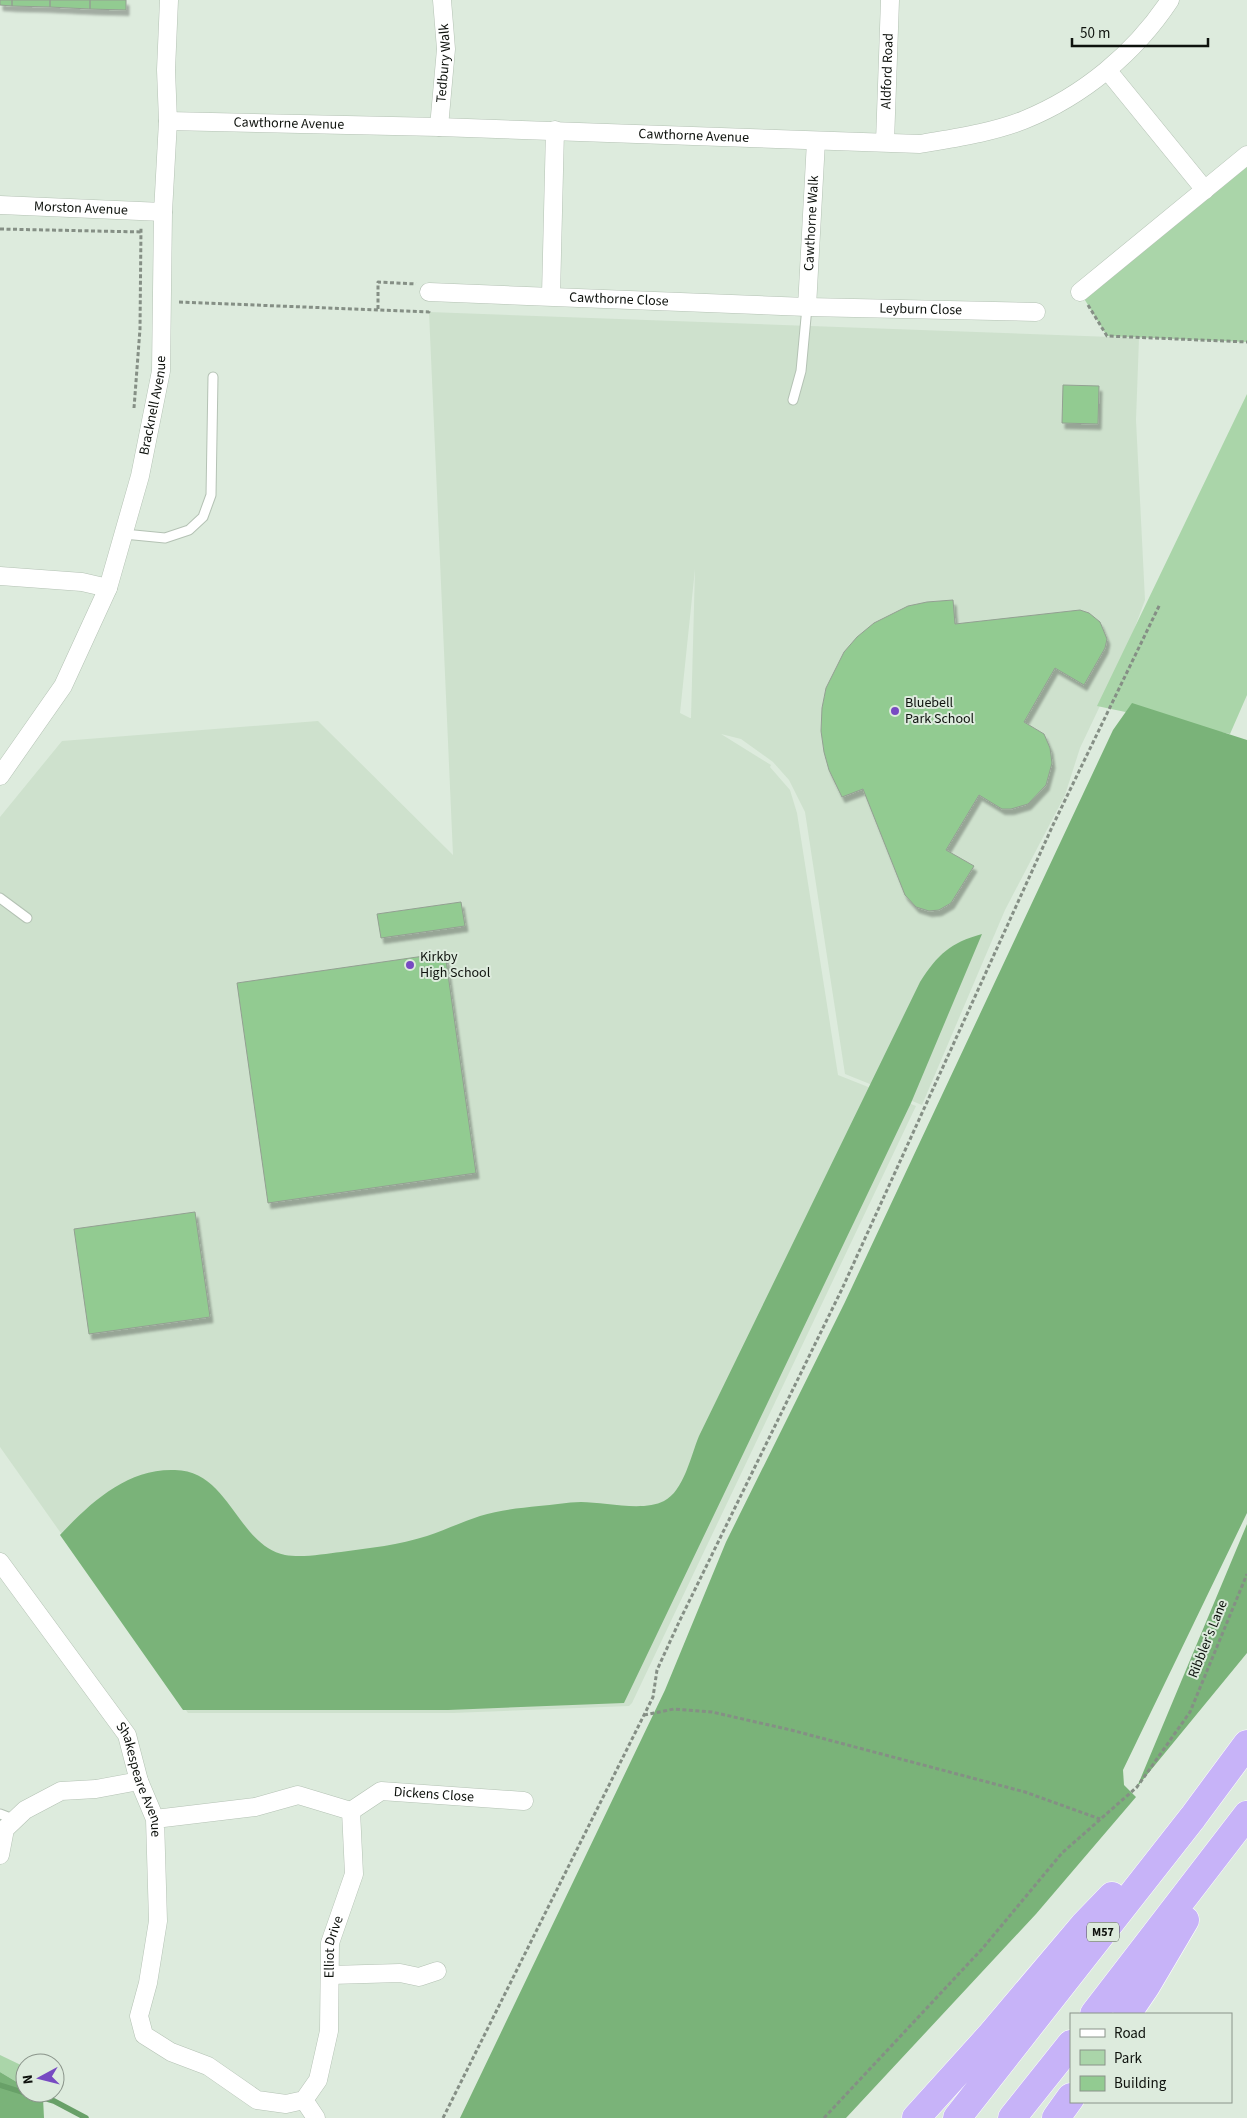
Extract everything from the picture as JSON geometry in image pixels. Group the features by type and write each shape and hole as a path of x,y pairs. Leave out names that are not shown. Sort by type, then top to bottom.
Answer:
{"highway":[{"name":"M57","path":"957,2118 1247,1744"},
{"name":"M57","path":"916,2118 990,2036 1084,1925 1192,1817"},
{"path":"1095,2013 1242,1822"},
{"path":"1128,2013 1146,1986 1242,1822"},
{"path":"1012,2118 1070,2045"},
{"path":"1056,2118 1070,2098"}],"street":[{"name":"Bracknell Avenue","path":"0,776 63,686 108,588 140,476 161,371 163,212 168,121 166,70 169,0"},
{"name":"Tedbury Walk","path":"439,127 446,48 442,0"},
{"name":"Aldford Road","path":"885,142 890,0"},
{"name":"Cawthorne Avenue","path":"168,121 439,127 489,130 555,130 920,144 979,133 1024,120 1068,97 1108,71 1160,14 1170,0"},
{"path":"1108,71 1205,190"},
{"path":"551,296 555,130"},
{"name":"Cawthorne Walk","path":"807,307 816,141"},
{"path":"1080,292 1247,155"},
{"name":"Morston Avenue","path":"0,205 163,212"},
{"name":"Cawthorne Close","path":"429,292 807,307"},
{"name":"Leyburn Close","path":"807,307 1036,312"},
{"path":"0,576 82,582 108,588"},
{"name":"Shakespeare Avenue","path":"0,1562 127,1735 139,1781 155,1819 158,1921 148,1983 139,2016 144,2035 171,2052 208,2066 257,2100 286,2104 304,2100"},
{"path":"0,1855 7,1817 25,1810 61,1791 96,1789 139,1781"},
{"name":"Dickens Close","path":"350,1812 381,1791 524,1801"},
{"path":"155,1819 255,1807 298,1796 350,1812"},
{"name":"Elliot Drive","path":"304,2100 318,2080 329,2031 330,1943 354,1874 350,1812"},
{"path":"331,1974 400,1973 420,1977 437,1971"},
{"path":"304,2100 316,2118"}],"lane":[{"path":"793,400 801,371 807,307"},
{"path":"124,534 164,538 189,530 203,517 211,495 213,377"},
{"path":"0,898 27,918"}],"path":[{"path":"132,417 140,328 141,212"},
{"path":"0,229 163,233"},
{"path":"162,302 429,312 429,284 378,282 378,309"},
{"path":"1080,292 1107,336 1247,342"},
{"path":"443,2118 644,1715 652,1697 657,1670 678,1622 842,1289 1053,825 1160,604"},
{"name":"Ribbler's Lane","path":"824,2118 982,1949 1062,1853 1137,1786 1190,1712 1247,1574"},
{"path":"644,1715 674,1709 712,1712 782,1728 1025,1792 1100,1819"}],"shaded area":[{"name":"Kirkby High School","path":"429,312 1139,338 1136,420 1145,600 1126,651 1080,748 1065,795 1005,910 922,1105 845,1074 805,812 789,780 773,762 741,739 721,734 771,765 770,767 790,790 797,813 838,1075 916,1106 632,1703 629,1706 453,1713 188,1713 0,1447 0,817 62,741 318,721 453,855","holes":["695,569 691,718 680,713"]}],"green space":[{"path":"1247,165 1247,342 1107,336 1080,292"},
{"path":"1247,394 1247,695 1230,734 1097,706"},
{"path":"1132,703 1247,740 1247,1513 1123,1770 1124,1785 1136,1797 1036,1914 846,2118 460,2118 665,1690 726,1542 845,1302 1113,730"},
{"path":"982,934 911,1103 624,1703 448,1710 183,1710 60,1535 84,1511 125,1481 158,1471 175,1470 194,1474 209,1482 255,1538 269,1549 285,1555 306,1556 374,1548 406,1542 495,1512 576,1502 645,1506 664,1501 671,1496 682,1481 699,1436 920,982 933,964 946,951 961,941"},
{"path":"1247,1524 1247,1653 1137,1787"},
{"path":"0,2055 15,2062 15,2081 0,2072"},
{"path":"0,2072 15,2081 15,2103 43,2103 44,2118 0,2118"}],"building":[{"path":"0,0 12,0 12,6 0,5"},
{"path":"12,0 50,0 50,7 12,6"},
{"path":"50,0 90,0 90,9 50,7"},
{"path":"90,0 126,0 126,10 90,9"},
{"path":"1063,385 1099,386 1098,424 1062,423"},
{"path":"953,600 955,624 1080,610 1089,613 1100,622 1107,639 1105,648 1084,685 1055,668 1024,722 1044,734 1050,748 1052,763 1046,785 1028,804 1011,809 1002,809 979,795 946,850 974,866 951,903 939,910 929,911 916,907 905,895 863,789 842,797 829,770 824,752 821,731 822,708 826,688 844,652 857,637 874,623 908,606"},
{"path":"461,902 465,926 381,938 377,914"},
{"path":"445,953 476,1173 268,1203 237,983"},
{"path":"195,1212 210,1317 89,1334 74,1229"}],"waterway":[{"path":"0,2085 15,2090"},
{"path":"58,2103 86,2118"}],"place":[{"name":"Bluebell Park School","path":"895,711"},
{"name":"Kirkby High School","path":"410,965"}]}
